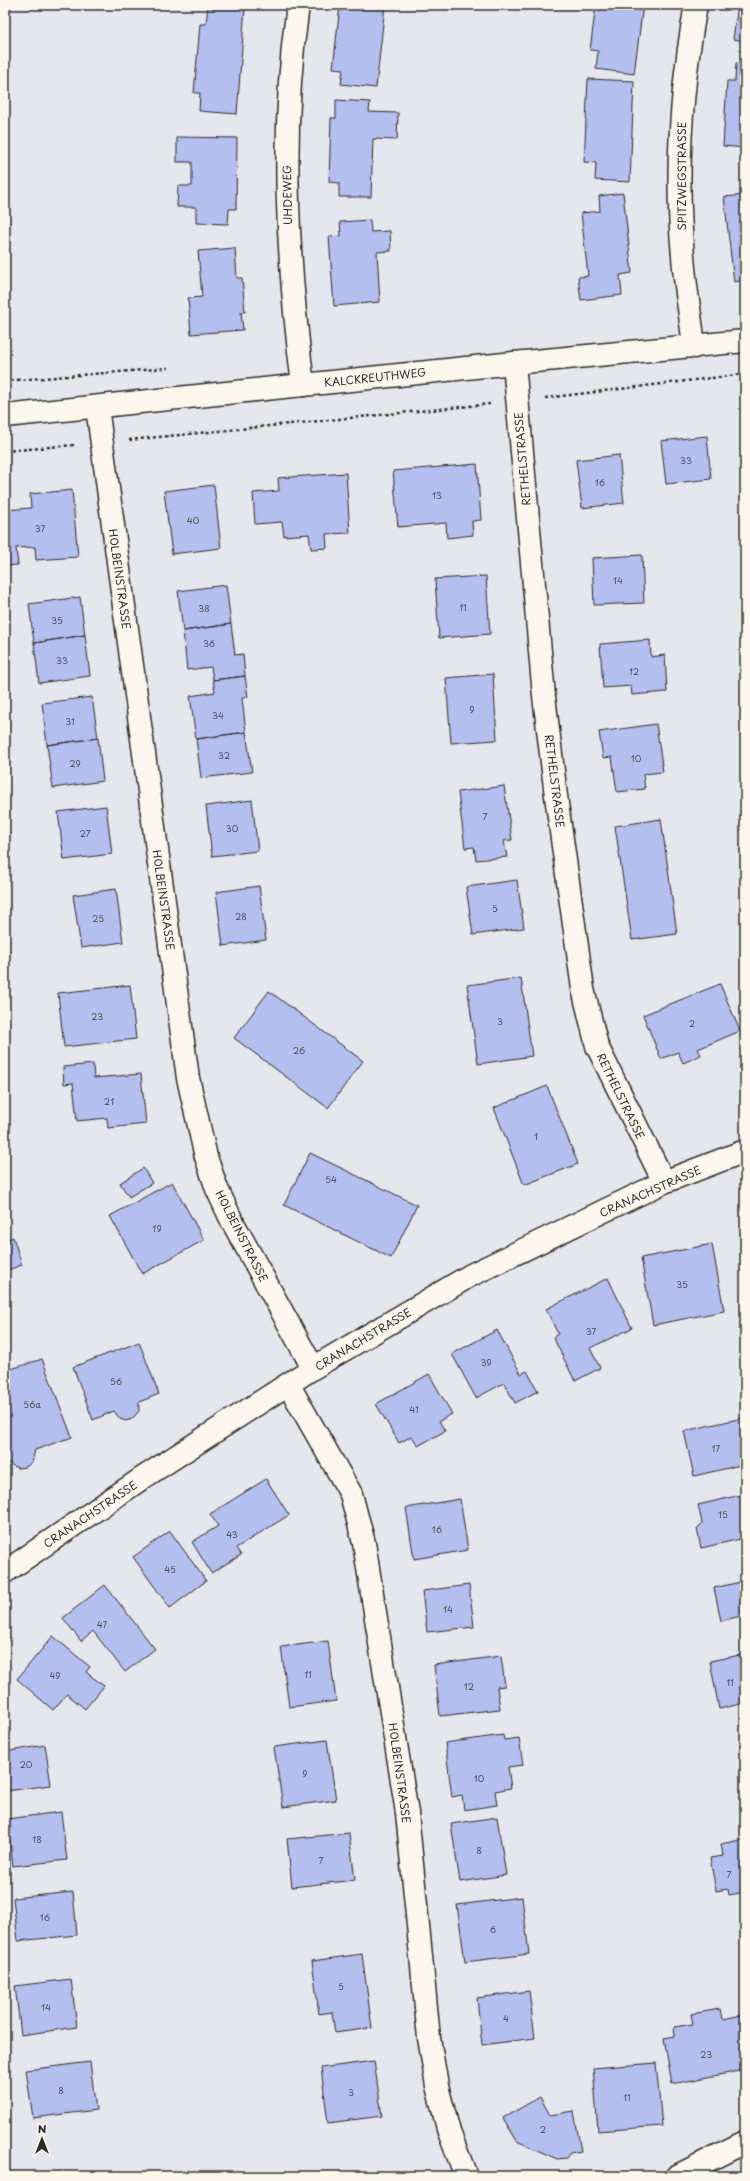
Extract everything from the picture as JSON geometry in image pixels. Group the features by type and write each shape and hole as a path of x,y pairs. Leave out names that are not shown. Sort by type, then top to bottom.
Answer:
{"street":[{"name":"UHDEWEG","path":"298,5 289,98 287,222 292,298 302,385"},
{"name":"SPITZWEGSTRASSE","path":"694,347 683,256 679,186 681,117 690,39 696,5"},
{"name":"KALCKREUTHWEG","path":"5,416 514,363 745,341"},
{"name":"RETHELSTRASSE","path":"514,363 544,696 556,796 583,989 597,1046 664,1182"},
{"name":"HOLBEINSTRASSE","path":"97,407 188,1078 198,1126 217,1189 232,1221 313,1368"},
{"name":"CRANACHSTRASSE","path":"5,1572 141,1479 313,1368 471,1275 664,1182 744,1157"},
{"name":"HOLBEINSTRASSE","path":"288,1384 351,1494 364,1543 407,1813 429,2038 437,2086 448,2126 466,2176"},
{"path":"677,2176 745,2142"}],"path":[{"path":"5,381 171,368"},
{"path":"545,398 745,374"},
{"path":"130,440 495,403"},
{"path":"5,451 73,445"}],"building":[{"path":"5,5 12,5 9,15 5,14"},
{"path":"208,5 245,7 237,114 199,111 200,93 194,93 200,24 206,24"},
{"path":"340,5 385,5 376,88 341,84 343,69 333,68"},
{"path":"596,5 643,5 634,74 596,69 598,51 590,50"},
{"path":"738,5 745,5 745,41 733,39"},
{"path":"736,63 745,64 745,148 723,146 727,81 735,81"},
{"path":"588,79 634,81 630,182 595,180 596,163 584,162"},
{"path":"336,100 370,102 369,112 398,113 397,140 373,139 371,197 339,197 339,183 329,182 331,118 336,118"},
{"path":"177,137 237,138 236,209 229,209 228,224 196,223 196,207 177,207 178,186 192,186 192,162 177,162"},
{"path":"623,193 632,273 620,275 622,295 581,300 578,277 588,276 581,213 600,211 599,196"},
{"path":"745,195 745,280 734,282 724,197"},
{"path":"370,220 371,232 390,231 391,251 377,252 380,302 334,306 329,237 341,236 340,222"},
{"path":"235,248 237,278 242,278 245,312 241,312 243,330 191,334 188,298 202,297 198,251"},
{"path":"707,436 711,479 666,484 661,441"},
{"path":"619,455 624,503 582,508 576,460"},
{"path":"477,464 481,520 472,521 473,535 447,538 446,523 398,527 393,471"},
{"path":"346,473 350,533 326,534 327,548 311,549 309,534 284,536 282,522 255,524 253,493 279,491 278,478"},
{"path":"214,485 221,548 172,554 164,491"},
{"path":"72,490 78,557 36,560 35,547 16,548 18,565 5,566 5,510 31,508 30,494"},
{"path":"642,555 644,603 594,605 592,558"},
{"path":"486,576 490,634 439,638 435,579"},
{"path":"226,585 231,624 183,631 178,591"},
{"path":"80,597 85,635 34,643 29,604"},
{"path":"231,624 235,655 243,654 245,676 213,680 211,667 187,670 183,631"},
{"path":"85,635 90,676 39,683 34,643"},
{"path":"650,640 651,657 665,655 667,692 632,695 631,686 603,688 600,644"},
{"path":"493,674 497,740 451,743 446,678"},
{"path":"245,676 248,697 242,698 246,732 196,739 190,696 215,692 213,680"},
{"path":"92,697 98,738 47,745 42,703"},
{"path":"656,724 663,772 643,774 645,789 617,792 612,757 603,758 599,732"},
{"path":"246,732 252,772 201,778 196,739"},
{"path":"98,738 103,781 53,788 47,745"},
{"path":"504,786 512,840 504,841 507,857 476,860 474,847 465,848 458,792"},
{"path":"252,800 258,851 212,856 206,806"},
{"path":"106,806 112,854 64,860 58,812"},
{"path":"661,819 677,934 632,940 615,826"},
{"path":"517,880 524,928 473,935 466,887"},
{"path":"259,886 266,940 223,946 216,892"},
{"path":"116,889 123,942 81,948 73,895"},
{"path":"521,978 532,1056 478,1064 467,985"},
{"path":"720,984 740,1031 698,1049 701,1055 683,1063 678,1052 661,1059 643,1015"},
{"path":"130,985 136,1039 64,1047 58,993"},
{"path":"269,991 363,1061 328,1108 234,1038"},
{"path":"93,1064 94,1078 141,1074 146,1124 108,1128 107,1118 77,1121 73,1083 64,1084 63,1067"},
{"path":"547,1086 578,1164 524,1185 494,1108"},
{"path":"310,1153 417,1205 391,1258 284,1205"},
{"path":"143,1168 152,1183 129,1197 120,1183"},
{"path":"172,1182 204,1240 142,1274 110,1216"},
{"path":"13,1237 22,1265 5,1271 5,1240"},
{"path":"712,1244 724,1311 653,1325 641,1258"},
{"path":"608,1278 632,1328 590,1348 600,1368 575,1381 553,1337 558,1334 546,1309"},
{"path":"497,1330 521,1374 527,1371 538,1391 515,1403 504,1383 476,1398 452,1354"},
{"path":"139,1342 159,1394 139,1402 139,1411 132,1419 126,1421 120,1419 114,1411 93,1420 73,1367"},
{"path":"42,1359 72,1437 35,1450 32,1462 26,1467 17,1468 5,1461 5,1371"},
{"path":"429,1374 452,1414 439,1421 445,1431 418,1446 412,1436 399,1443 376,1404"},
{"path":"743,1418 745,1427 745,1464 694,1476 684,1431"},
{"path":"266,1479 289,1515 236,1548 241,1555 211,1573 192,1542 218,1526 210,1514"},
{"path":"745,1494 745,1538 701,1548 697,1529 702,1523 698,1505"},
{"path":"460,1499 468,1550 414,1559 406,1508"},
{"path":"170,1531 206,1581 170,1608 133,1557"},
{"path":"745,1581 745,1615 721,1621 714,1588"},
{"path":"105,1585 155,1649 125,1672 93,1631 81,1641 63,1618"},
{"path":"469,1585 474,1627 427,1632 422,1591"},
{"path":"53,1636 90,1667 86,1672 104,1686 85,1709 67,1694 53,1710 17,1679"},
{"path":"328,1641 336,1701 289,1707 281,1647"},
{"path":"745,1654 745,1703 719,1709 710,1661"},
{"path":"501,1656 505,1686 497,1687 500,1709 440,1716 434,1665"},
{"path":"503,1735 504,1740 519,1738 523,1765 508,1767 511,1788 495,1791 497,1805 464,1810 462,1795 452,1797 445,1743"},
{"path":"327,1740 336,1800 283,1807 274,1747"},
{"path":"45,1745 51,1785 7,1791 5,1752"},
{"path":"61,1812 67,1860 13,1866 7,1819"},
{"path":"497,1817 506,1875 460,1882 451,1824"},
{"path":"349,1833 355,1880 292,1887 287,1839"},
{"path":"745,1839 745,1892 729,1895 728,1889 716,1891 710,1858 723,1856 721,1844"},
{"path":"73,1892 77,1935 18,1941 13,1898"},
{"path":"522,1897 529,1954 465,1962 457,1905"},
{"path":"362,1954 372,2028 335,2033 332,2012 319,2014 312,1961"},
{"path":"71,1979 77,2027 21,2035 15,1986"},
{"path":"529,1991 535,2038 482,2045 477,1998"},
{"path":"720,2009 722,2019 742,2015 745,2023 745,2070 672,2084 664,2038 675,2036 674,2027 693,2024 691,2014"},
{"path":"374,2061 382,2116 328,2123 321,2068"},
{"path":"90,2062 96,2110 33,2118 26,2070"},
{"path":"656,2063 662,2126 598,2131 593,2068"},
{"path":"540,2097 550,2115 574,2111 581,2151 570,2153 566,2158 557,2159 517,2141 503,2118"},
{"path":"399,2171 401,2176 390,2176"}]}
